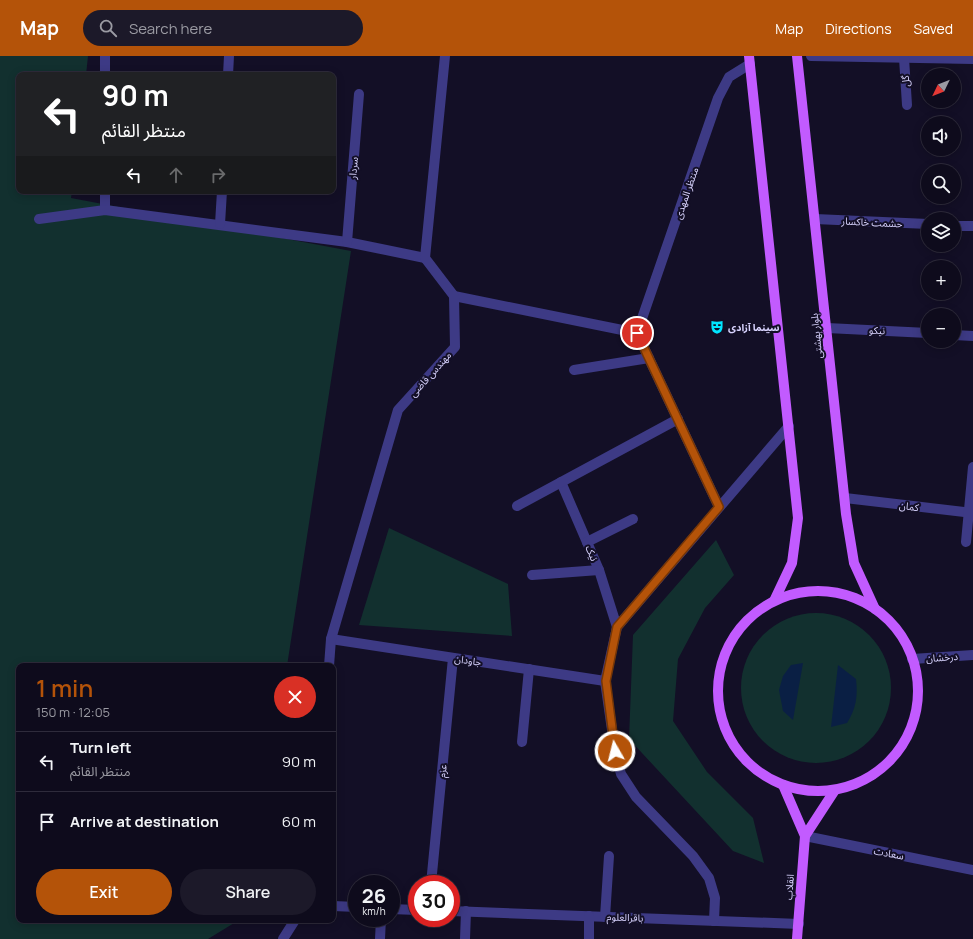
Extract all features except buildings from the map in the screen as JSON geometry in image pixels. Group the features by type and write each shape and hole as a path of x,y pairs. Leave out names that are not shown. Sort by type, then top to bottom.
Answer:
{"main road":[{"name":"بلوار بهشتی","path":"797,56 845,498 854,563 876,609"},
{"path":"749,60 798,518 792,563 775,600"},
{"path":"827,591 852,597 876,609 895,626 909,649 917,674 918,700 912,726 900,749 882,768 860,782 835,790 809,791 783,785 760,773 741,755 726,732 719,708 718,681 723,656 736,632 753,613 775,600 800,592 827,591"},
{"path":"783,785 805,836"},
{"path":"805,836 835,790"},
{"name":"انقلاب","path":"798,939 805,836"}],"street":[{"path":"105,56 105,72"},
{"path":"228,72 229,56"},
{"path":"425,258 445,56"},
{"path":"811,56 973,59"},
{"name":"گل","path":"904,58 907,105"},
{"name":"منتظر المهدی","path":"637,333 718,98 730,77 749,60"},
{"name":"سردار","path":"348,242 359,94"},
{"path":"105,194 105,210"},
{"path":"220,224 222,194"},
{"path":"40,219 105,210 348,242 425,258 454,296 637,333 719,507"},
{"name":"حشمت خاکسار","path":"815,219 921,224"},
{"path":"961,226 973,226"},
{"name":"مهندس قاضی","path":"328,663 331,640 398,410 455,346 454,296"},
{"name":"نیکو","path":"827,328 921,333"},
{"path":"961,335 973,336"},
{"path":"574,370 649,358"},
{"path":"517,506 678,419"},
{"path":"714,921 715,898 709,878 693,856 636,797 622,774 615,751 606,681 617,627 789,426"},
{"path":"966,542 971,513 973,467"},
{"name":"نیک","path":"561,482 599,570 617,627"},
{"name":"کمان","path":"845,498 971,513"},
{"path":"587,542 633,520"},
{"path":"532,575 599,570"},
{"name":"جاودان","path":"331,640 606,681"},
{"name":"درخشان","path":"912,659 973,655"},
{"name":"عزم","path":"432,875 453,658"},
{"path":"522,742 529,669"},
{"name":"سعادت","path":"805,836 973,870"},
{"path":"605,916 609,856"},
{"path":"336,906 348,907"},
{"name":"باقرالعلوم","path":"460,911 799,924"},
{"path":"465,939 466,911"},
{"path":"589,916 589,939"},
{"path":"283,939 293,923"},
{"path":"380,939 381,927"}],"green space":[{"path":"0,56 88,56 86,72 16,72 16,194 72,194 71,198 351,251 287,663 16,663 16,923 234,923 208,939 0,939"},
{"path":"389,528 508,584 512,636 359,625"},
{"path":"716,540 734,575 705,608 678,659 673,721 707,772 753,818 764,863 733,851 629,739 633,635"},
{"path":"816,613 845,619 869,635 885,659 891,688 885,717 869,741 845,757 816,763 787,757 763,741 747,717 741,688 747,659 763,635 787,619"}],"water":[{"path":"803,663 793,720 783,711 779,690 783,676 791,665"},
{"path":"838,665 856,679 857,691 854,707 847,723 831,727"}],"place":[{"name":"سینما آزادی","path":"717,327"}],"route":[{"path":"615,751 606,681 617,627 719,507 637,333"}]}
